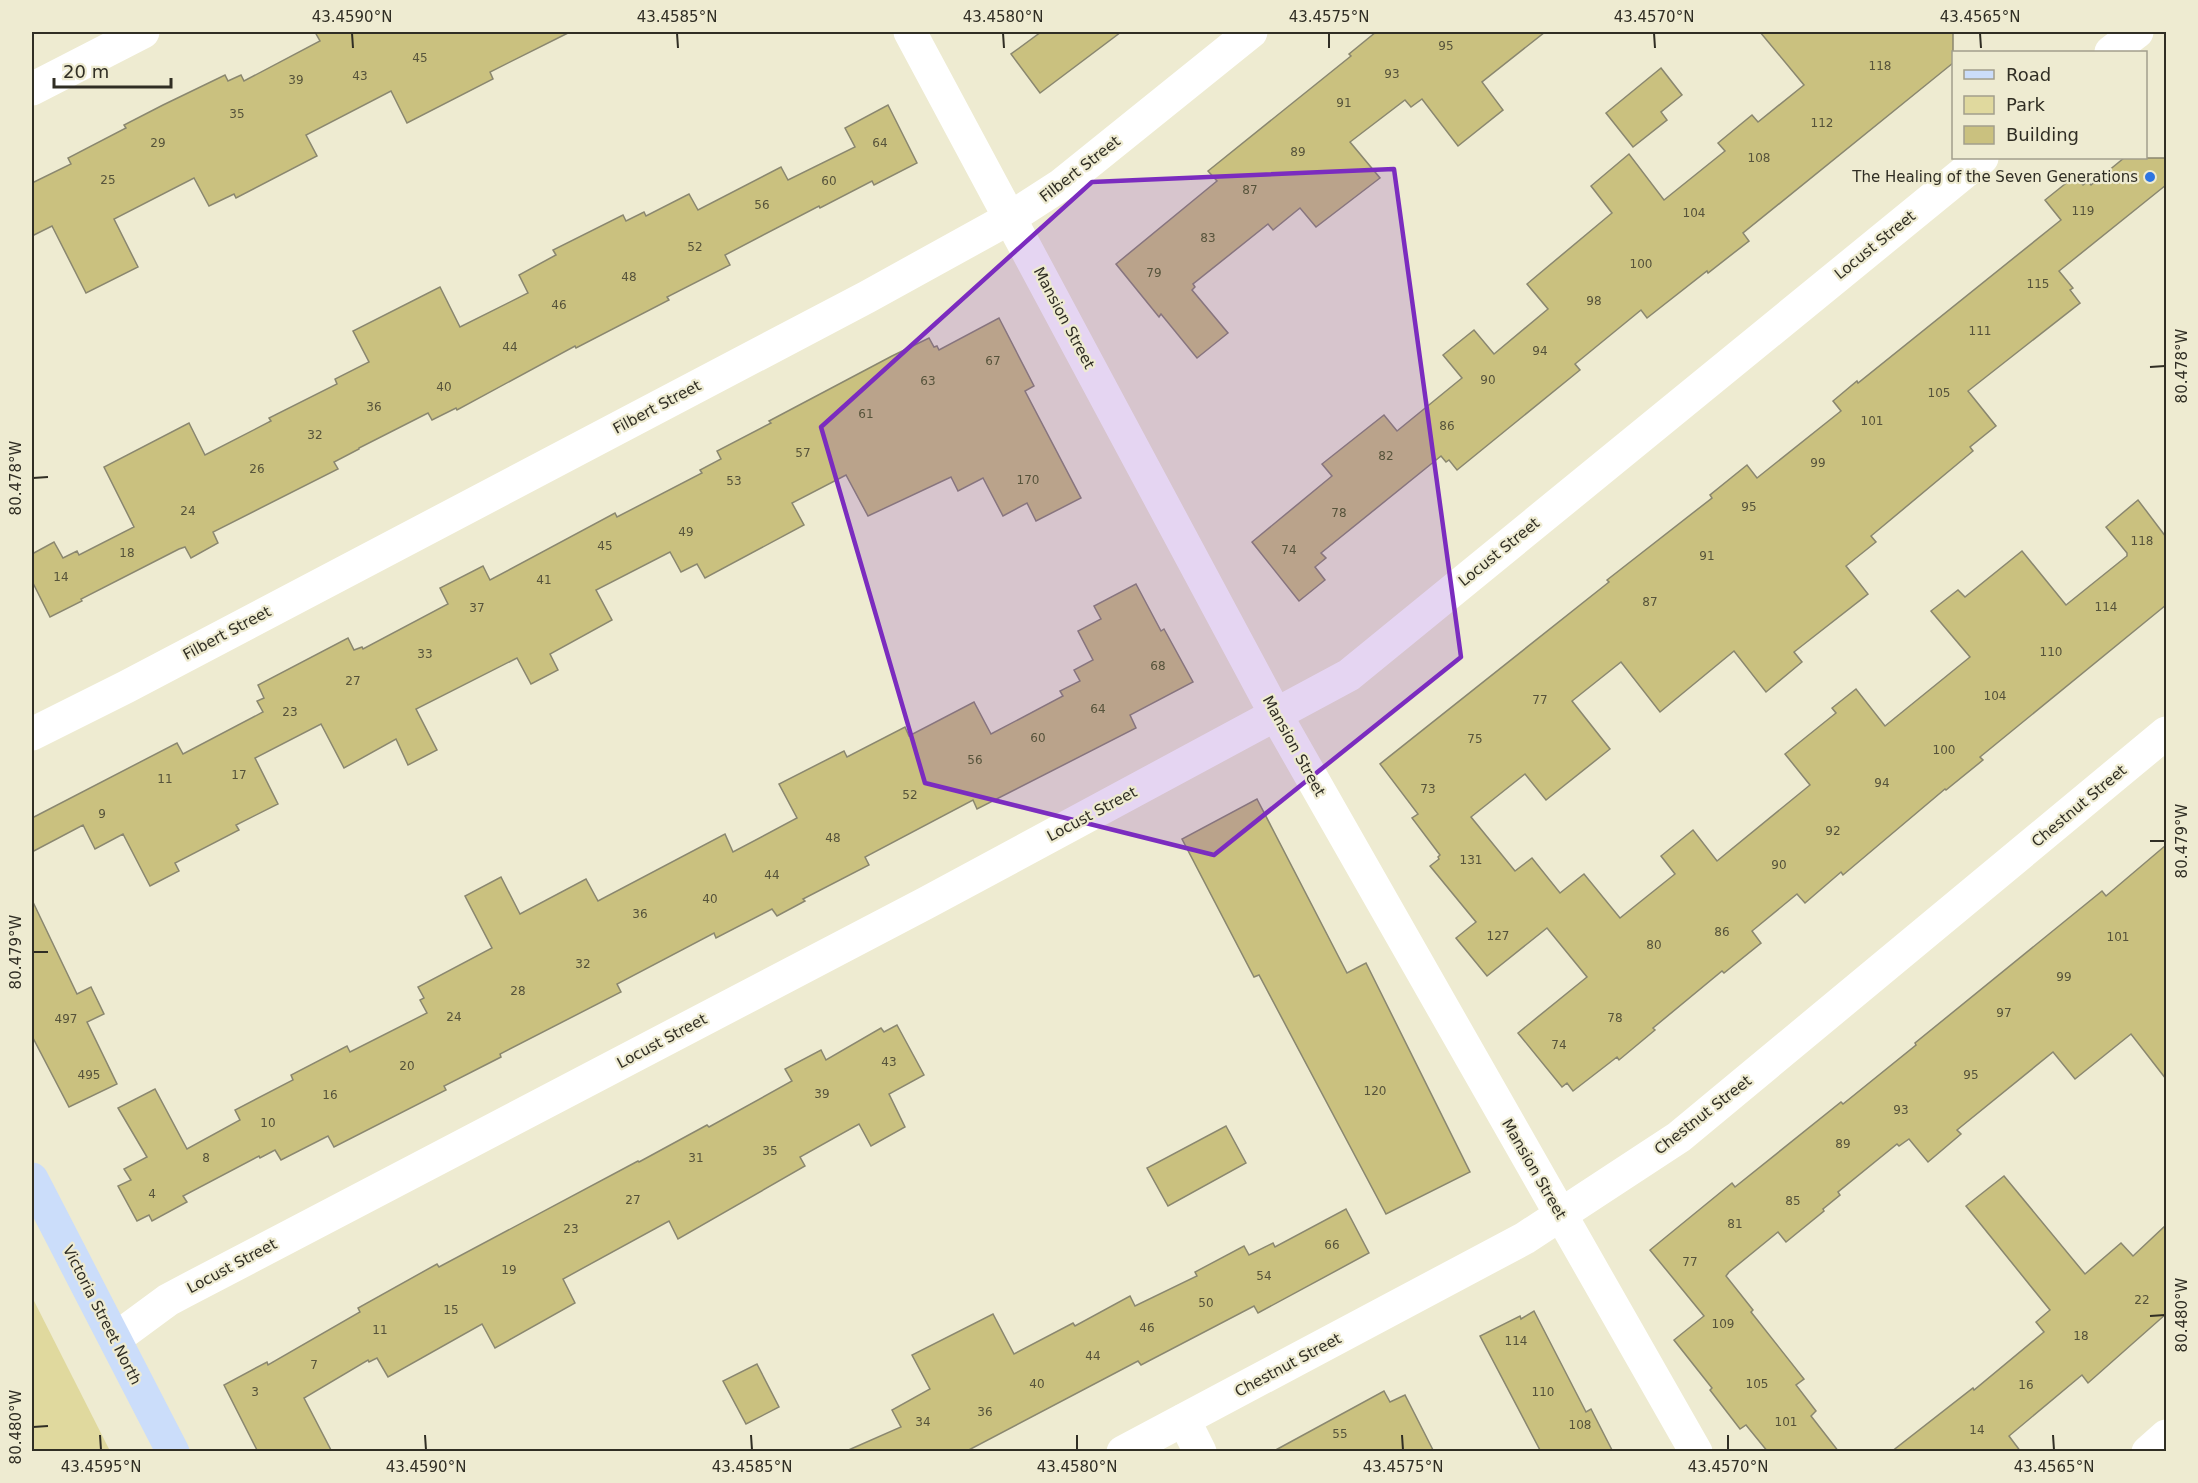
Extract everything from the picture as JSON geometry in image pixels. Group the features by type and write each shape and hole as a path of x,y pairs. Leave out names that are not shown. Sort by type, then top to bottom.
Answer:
{"main road":[{"name":"Victoria Street North","path":"32,1179 173,1452"}],"street":[{"path":"32,89 144,32"},
{"name":"Mansion Street","path":"910,32 1276,714 1696,1452"},
{"name":"Filbert Street","path":"32,734 867,297 1010,218 1061,185 1251,32"},
{"path":"2112,51 2137,32"},
{"name":"Locust Street","path":"115,1339 168,1300 926,903 1348,675 1981,159"},
{"name":"Chestnut Street","path":"1124,1452 1525,1238 1679,1137 2166,733"},
{"path":"1184,1420 1200,1452"},
{"path":"2148,1452 2166,1436"}],"highlighted area":[{"path":"1394,169 1461,657 1214,855 925,783 821,427 1092,182"}],"green space":[{"path":"32,1297 110,1451 32,1451"}],"building":[{"path":"315,32 570,32 490,72 493,79 407,123 391,91 306,135 317,156 236,198 234,194 209,206 194,178 114,219 138,267 86,293 52,226 32,236 32,183 71,164 68,158 126,128 124,125 163,105 225,75 228,81 241,75 244,81 320,41"},
{"path":"1041,32 1121,32 1040,93 1011,54"},
{"path":"1376,32 1545,32 1482,82 1503,110 1458,146 1422,99 1411,107 1405,100 1350,142 1380,178 1316,227 1300,208 1273,230 1268,224 1193,284 1195,287 1192,290 1228,333 1197,358 1161,314 1159,317 1116,264 1217,181 1208,171 1351,56 1349,54"},
{"path":"1760,32 1953,32 1952,64 1743,233 1749,241 1647,318 1641,310 1575,364 1580,370 1457,470 1449,460 1446,462 1441,456 1321,553 1326,558 1315,567 1325,580 1299,601 1252,542 1332,476 1322,464 1384,415 1397,431 1462,378 1443,355 1474,330 1494,354 1548,309 1527,284 1612,213 1591,186 1629,154 1664,200 1725,151 1718,143 1752,115 1758,122 1804,85"},
{"path":"1661,68 1682,95 1661,112 1667,120 1633,147 1606,113"},
{"path":"888,105 917,163 874,185 872,181 820,208 819,206 725,255 730,265 667,297 669,300 576,348 575,346 457,410 456,408 432,420 428,413 359,448 334,462 338,469 213,532 218,543 191,558 185,547 179,549 50,617 32,581 32,554 54,542 63,558 77,551 79,555 134,527 104,467 189,423 205,455 271,421 269,418 337,384 335,379 369,362 353,331 440,287 460,327 528,293 519,275 556,255 553,250 623,215 626,221 644,212 646,216 689,194 698,210 781,167 788,180 855,147 845,128"},
{"path":"2166,158 2166,185 2059,271 2073,288 2070,290 2080,303 1968,391 1996,426 1970,447 1973,451 1871,536 1876,542 1846,566 1868,594 1794,652 1802,662 1766,692 1734,651 1660,712 1621,662 1572,701 1610,749 1546,800 1525,774 1471,817 1515,871 1532,858 1560,893 1584,874 1620,918 1675,874 1661,856 1693,830 1717,861 1810,785 1785,754 1836,713 1832,708 1856,689 1885,726 1970,657 1931,611 1958,590 1965,597 2022,551 2066,605 2127,556 2106,527 2138,500 2166,537 2166,605 1980,757 1983,760 1843,875 1841,872 1805,903 1797,894 1752,931 1761,943 1724,973 1722,971 1653,1028 1655,1030 1619,1060 1617,1057 1573,1091 1567,1083 1562,1087 1518,1033 1587,977 1547,928 1487,976 1456,938 1476,922 1430,866 1439,859 1440,855 1412,818 1418,814 1380,764 1609,582 1607,580 1712,498 1710,495 1747,465 1757,478 1841,411 1833,401 2061,220 2045,200 2075,176 2083,185 2088,181 2091,185 2123,159"},
{"path":"999,318 1034,386 1025,391 1081,498 1036,521 1027,503 1003,516 983,478 958,491 951,477 868,516 846,475 792,503 804,525 705,578 697,564 681,572 670,552 596,590 612,620 550,654 558,670 531,684 517,658 416,709 437,750 408,765 396,739 344,768 321,724 255,758 278,804 236,825 239,830 175,863 179,871 150,886 123,834 95,849 83,825 32,852 32,818 177,743 183,754 263,712 257,701 264,698 258,685 348,638 354,650 362,647 363,649 448,604 440,588 483,566 490,580 615,513 617,517 702,473 700,470 721,459 717,451 892,356 929,338 934,347 937,346 939,350"},
{"path":"1136,584 1161,631 1164,629 1193,682 1130,715 1136,728 977,809 973,800 865,857 869,865 803,899 805,901 777,916 772,909 716,938 714,933 617,984 621,992 500,1054 501,1057 444,1086 446,1090 334,1147 328,1136 281,1160 275,1150 260,1158 259,1156 183,1196 187,1202 152,1221 149,1215 137,1221 118,1186 131,1180 124,1169 147,1157 118,1108 155,1089 187,1149 240,1120 235,1110 293,1080 291,1075 347,1046 350,1052 427,1013 420,1000 424,998 418,987 492,948 465,896 501,877 520,914 586,879 598,901 725,834 733,852 797,818 779,784 844,751 847,757 905,727 909,736 974,702 991,734 1063,696 1060,691 1080,681 1074,670 1093,660 1078,631 1101,619 1094,606"},
{"path":"1257,799 1347,973 1366,963 1470,1172 1386,1214 1259,975 1254,977 1182,839"},
{"path":"2166,845 2166,1079 2131,1034 2075,1079 2053,1052 1957,1130 1961,1134 1928,1162 1909,1139 1899,1146 1897,1144 1838,1192 1840,1195 1823,1209 1824,1211 1786,1242 1778,1232 1726,1276 1753,1310 1751,1312 1804,1379 1796,1385 1816,1411 1811,1416 1839,1452 1768,1452 1746,1425 1740,1429 1710,1390 1712,1388 1674,1340 1704,1316 1650,1250 1732,1183 1735,1187 1841,1102 1843,1104 2102,891 2106,896"},
{"path":"32,900 77,994 91,987 104,1014 87,1022 117,1084 69,1107 32,1036"},
{"path":"897,1025 924,1075 889,1094 905,1127 871,1146 859,1124 800,1157 805,1166 678,1239 669,1221 563,1279 575,1303 495,1348 482,1324 388,1377 377,1358 369,1362 368,1360 304,1398 332,1452 258,1452 224,1385 267,1362 268,1365 360,1312 358,1308 437,1264 439,1267 707,1125 709,1127 792,1081 785,1069 821,1050 826,1060 881,1028 884,1032"},
{"path":"1226,1126 1246,1163 1168,1206 1147,1168"},
{"path":"2004,1176 2085,1274 2121,1243 2133,1256 2166,1225 2166,1314 2088,1383 2082,1375 2009,1436 2021,1452 1891,1452 1973,1388 1974,1390 2044,1332 2036,1322 2050,1310 1966,1206"},
{"path":"1346,1209 1369,1253 1258,1313 1254,1306 1141,1365 1138,1361 965,1452 844,1452 901,1427 892,1410 930,1389 912,1355 993,1314 1014,1354 1073,1323 1075,1326 1130,1296 1135,1306 1197,1276 1195,1272 1244,1246 1249,1255 1273,1243 1275,1247"},
{"path":"1534,1311 1586,1412 1591,1409 1613,1452 1541,1452 1480,1336"},
{"path":"757,1364 779,1407 746,1424 723,1381"},
{"path":"1384,1391 1390,1402 1405,1395 1434,1452 1272,1452"}],"place":[{"name":"The Healing of the Seven Generations","path":"2150,177"}]}
